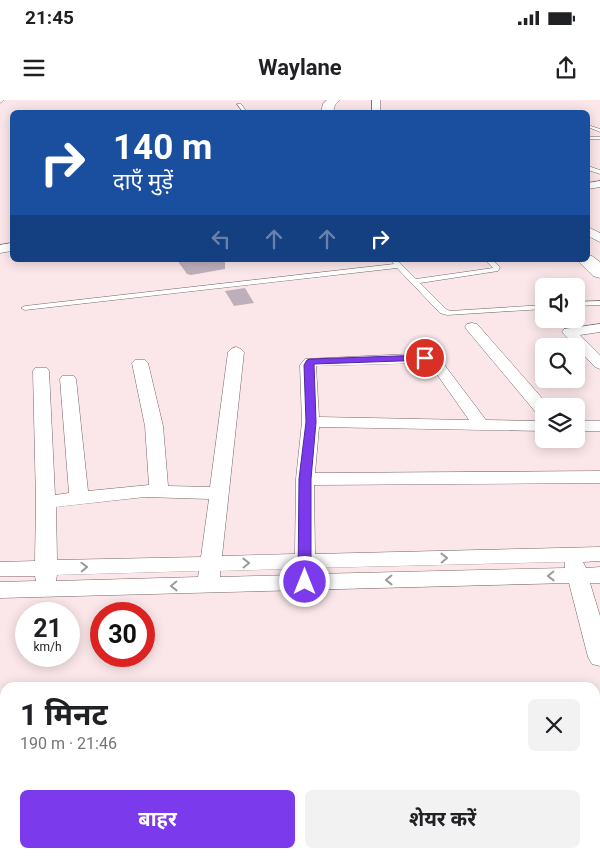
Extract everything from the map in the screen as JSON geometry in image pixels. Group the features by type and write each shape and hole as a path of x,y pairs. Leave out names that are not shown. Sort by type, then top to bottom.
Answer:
{"main road":[{"path":"328,110 329,104 334,100"},
{"path":"588,262 600,272"}],"street":[{"path":"472,326 535,400"},
{"path":"600,328 569,332 600,364"},
{"path":"209,574 236,352"},
{"path":"305,572 305,479 311,422 308,365 310,362 425,358 436,360 481,425"},
{"path":"140,363 154,426 159,491"},
{"path":"40,371 46,502 46,579"},
{"path":"68,379 79,497"},
{"path":"311,422 535,426"},
{"path":"585,426 600,426"},
{"path":"305,479 600,476"},
{"path":"46,502 79,497 159,491 218,493"},
{"path":"0,590 46,579 574,565 600,554"},
{"path":"574,565 600,575"},
{"path":"574,565 600,657"},
{"path":"0,568 46,579"}],"lane":[{"path":"239,105 243,110"},
{"path":"414,282 496,270 497,267 491,262"},
{"path":"25,308 395,263 443,311 450,314 535,308"},
{"path":"585,303 600,302"}],"building":[{"path":"178,262 225,262 225,269 191,275 187,274"},
{"path":"245,288 254,303 234,306 225,291"}],"route":[{"path":"305,582 305,479 311,422 308,365 310,362 317,360 425,358"}]}
